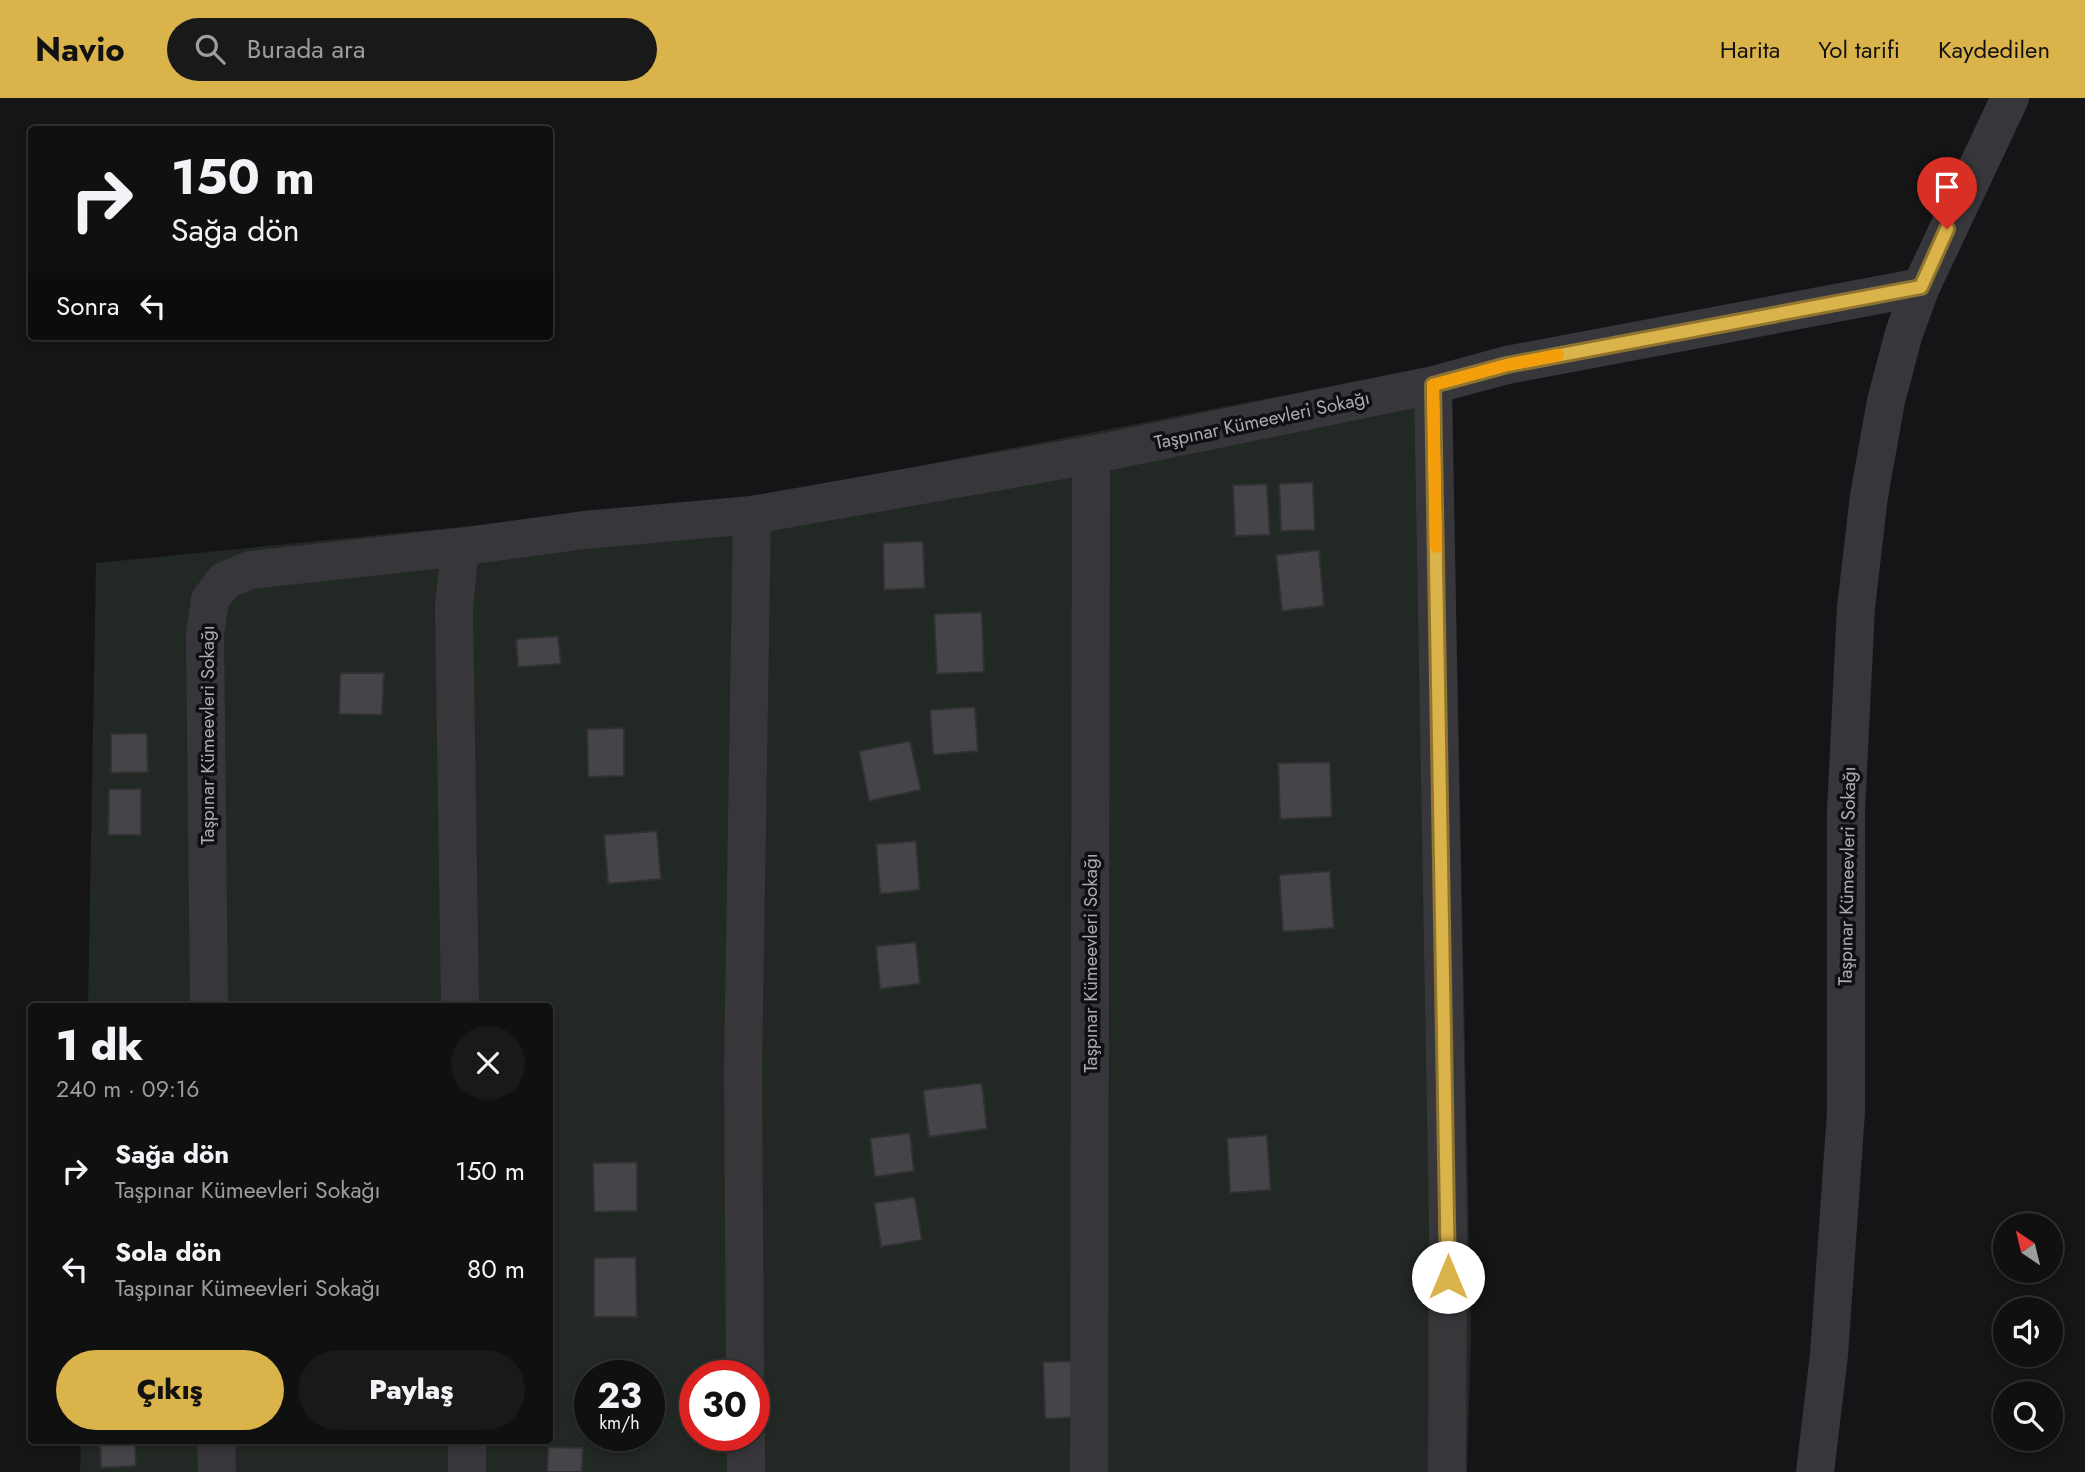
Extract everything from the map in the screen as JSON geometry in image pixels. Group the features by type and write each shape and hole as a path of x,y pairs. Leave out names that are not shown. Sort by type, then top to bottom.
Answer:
{"street":[{"name":"Taşpınar Kümeevleri Sokağı","path":"1815,1472 1829,1355 1846,1112 1846,811 1856,607 1869,496 1886,401 1904,333 1921,287 2010,98"},
{"name":"Taşpınar Kümeevleri Sokağı","path":"209,1003 205,634 210,600 225,580 250,569 460,547 584,530 752,515 1091,455 1433,385 1507,365 1921,287"},
{"path":"1433,385 1447,1180 1447,1472"},
{"name":"Taşpınar Kümeevleri Sokağı","path":"1089,1472 1091,455"},
{"path":"745,1360 743,1068 752,515"},
{"path":"460,547 454,607 460,1003"},
{"path":"216,1444 217,1472"},
{"path":"467,1444 467,1472"},
{"path":"746,1451 746,1472"}],"shaded area":[{"path":"1451,363 1471,1337 1467,1472 80,1472 81,1444 553,1444 553,1003 88,1003 96,563 753,498"}],"building":[{"path":"1313,482 1315,530 1281,531 1279,484"},
{"path":"1267,484 1270,535 1235,536 1233,485"},
{"path":"923,541 925,588 884,590 883,543"},
{"path":"1319,550 1324,606 1282,611 1276,555"},
{"path":"982,612 984,672 937,674 934,614"},
{"path":"558,636 561,664 518,667 516,639"},
{"path":"340,673 384,673 382,715 339,714"},
{"path":"975,707 978,751 933,755 930,710"},
{"path":"624,728 624,776 588,777 587,729"},
{"path":"147,733 148,772 111,773 111,734"},
{"path":"910,741 921,790 869,801 859,751"},
{"path":"1330,762 1332,817 1280,819 1278,763"},
{"path":"109,789 141,789 141,835 108,835"},
{"path":"657,831 661,879 608,884 604,835"},
{"path":"916,841 920,890 880,894 876,844"},
{"path":"1330,871 1334,928 1283,932 1279,875"},
{"path":"916,942 920,984 880,989 876,946"},
{"path":"982,1083 987,1129 929,1137 923,1090"},
{"path":"910,1133 914,1171 875,1177 870,1138"},
{"path":"1267,1135 1271,1190 1230,1193 1227,1138"},
{"path":"637,1162 637,1211 594,1212 593,1163"},
{"path":"915,1197 922,1240 881,1247 874,1203"},
{"path":"636,1257 637,1317 594,1317 594,1258"},
{"path":"1076,1361 1079,1417 1045,1419 1043,1362"},
{"path":"100,1444 135,1444 136,1466 101,1468"},
{"path":"548,1447 574,1448 574,1451 583,1451 582,1472 547,1472"}],"slow traffic":[{"path":"1436,547 1433,385 1507,365 1558,355"}],"route":[{"path":"1448,1277 1433,385 1507,365 1921,287 1947,229"}]}
